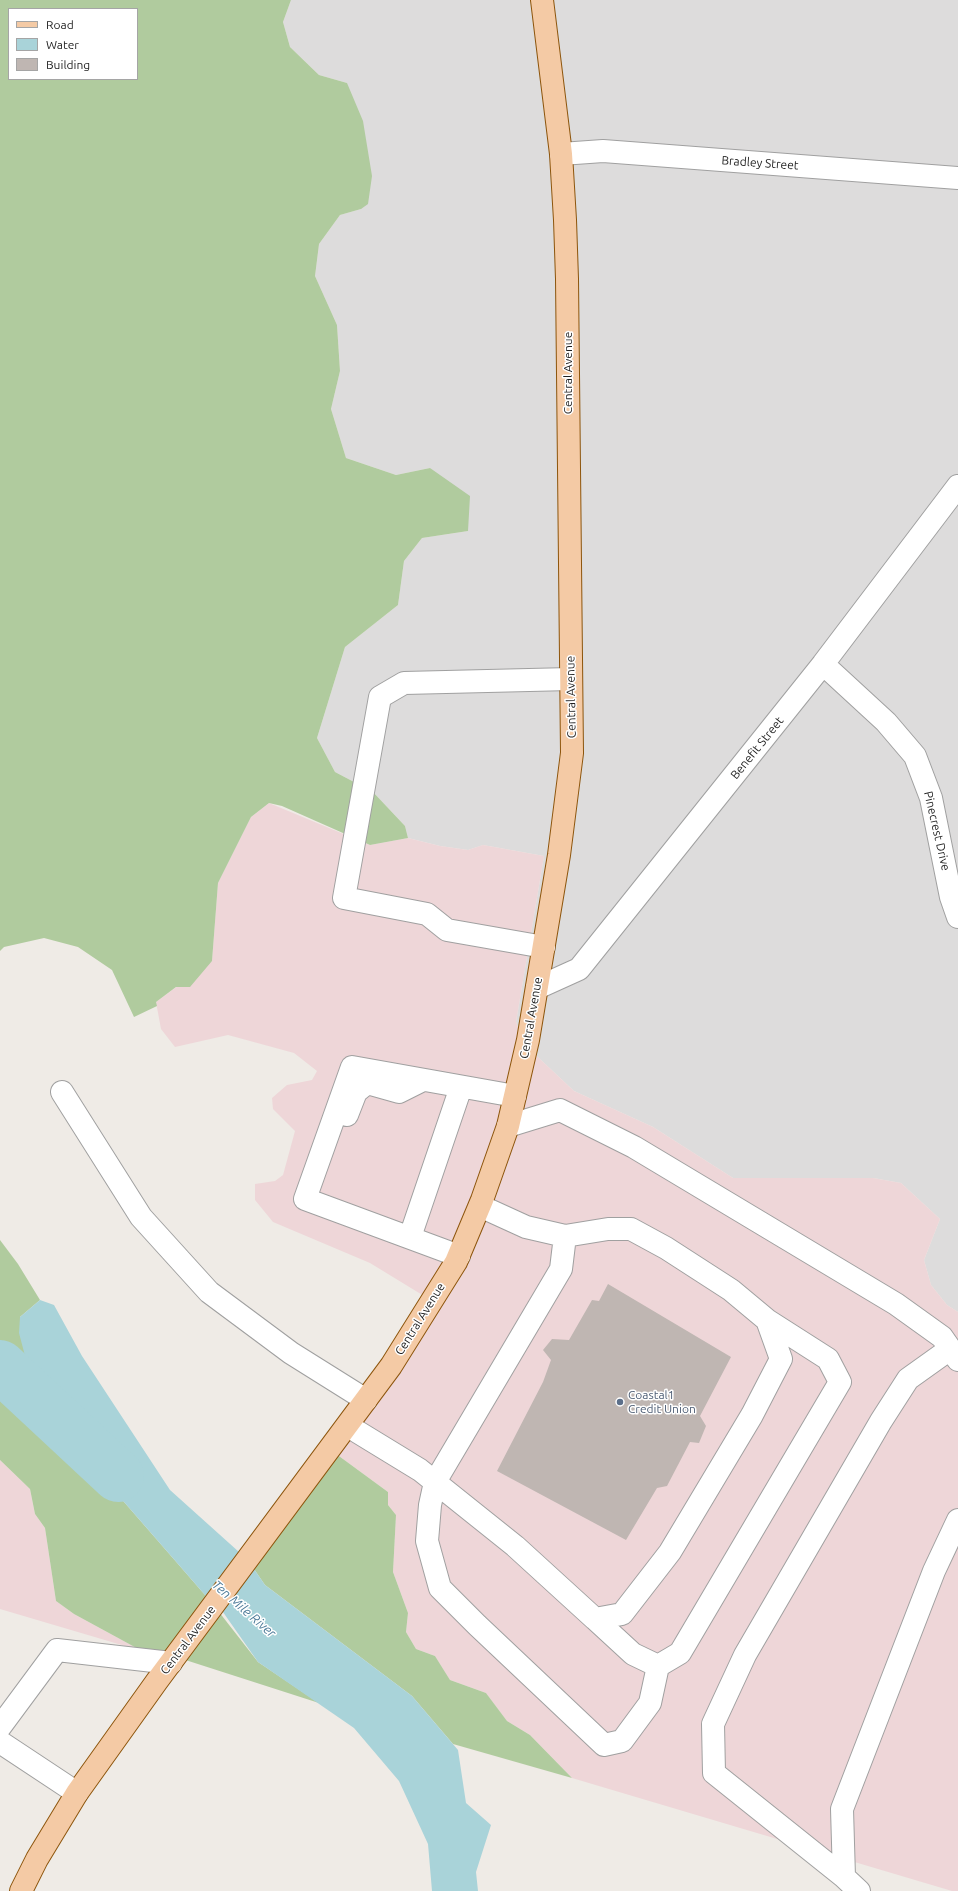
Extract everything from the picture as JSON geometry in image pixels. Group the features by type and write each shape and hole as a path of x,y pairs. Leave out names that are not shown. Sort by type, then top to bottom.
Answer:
{"main road":[{"name":"Central Avenue","path":"22,1891 37,1859 77,1793 171,1663 391,1366 459,1256 480,1206 508,1126 528,1040 537,988 559,855 572,754 567,279 561,154 542,0"}],"street":[{"name":"Bradley Street","path":"561,154 603,151 958,178"},
{"name":"Benefit Street","path":"537,988 579,969 824,664 958,486"},
{"name":"Pinecrest Drive","path":"824,664 886,722 915,756 931,798 951,897 958,917"},
{"path":"544,947 447,930 427,914 344,898 380,697 404,683 571,679"},
{"path":"459,1256 305,1198 352,1067 515,1096"},
{"path":"410,1237 461,1087"},
{"path":"62,1092 141,1217 209,1292 291,1353 366,1400"},
{"path":"508,1126 560,1110 634,1147 896,1304 942,1337 954,1354 908,1379 881,1421 745,1655 713,1724 714,1773 852,1884"},
{"path":"480,1206 526,1227 565,1236 608,1228 631,1229 666,1248 731,1290 766,1320 828,1359 840,1382 680,1653 658,1666 650,1703 622,1740 604,1745 440,1588 427,1541 430,1505 435,1482 561,1269 565,1236"},
{"path":"595,1619 622,1614 670,1552 752,1414 781,1359 766,1320"},
{"path":"348,1426 420,1470 516,1546 633,1654 658,1666"},
{"path":"852,1884 842,1809 934,1571 958,1520"},
{"path":"0,1727 57,1650 171,1663"},
{"path":"0,1742 77,1793"}],"shaded area":[{"path":"291,0 958,0 958,1312 947,1305 931,1285 924,1260 940,1219 901,1183 873,1178 733,1178 653,1127 574,1091 525,1045 516,1022 544,856 483,845 468,850 440,846 408,838 405,826 373,792 335,772 317,738 345,647 398,605 404,561 422,538 468,531 430,468 396,475 346,458 331,409 340,371 337,325 315,276 319,244 340,215 361,209 347,83 319,75 290,47 283,22"},
{"path":"269,803 370,845 408,838 440,846 468,850 483,845 544,856 516,1022 525,1045 574,1091 653,1127 733,1178 873,1178 901,1183 940,1219 924,1260 931,1285 947,1305 958,1312 958,1891 952,1891 572,1778 530,1735 507,1721 486,1693 450,1680 435,1656 416,1649 406,1632 408,1613 393,1572 396,1515 388,1505 388,1492 328,1448 424,1296 370,1263 273,1222 255,1200 255,1184 275,1181 283,1175 295,1131 273,1109 272,1098 287,1085 312,1080 317,1071 294,1053 228,1035 175,1047 161,1029 156,1002 212,961 218,883 251,817"},
{"path":"0,1460 30,1489 35,1514 45,1528 56,1601 74,1614 142,1651 0,1609"}],"green space":[{"path":"0,0 291,0 283,22 290,47 319,75 347,83 363,121 372,176 368,204 361,209 340,215 319,244 315,276 337,325 340,371 331,409 346,458 396,475 430,468 470,496 468,531 422,538 404,561 398,605 345,647 317,738 335,772 373,792 405,826 408,838 370,845 282,806 269,803 251,817 218,883 212,961 190,987 176,987 156,1002 157,1006 134,1017 112,970 78,947 44,938 4,947 0,951"},
{"path":"0,1240 18,1264 40,1300 20,1317 45,1398 91,1464 212,1603 258,1662 319,1703 173,1656 142,1651 74,1614 56,1601 45,1528 35,1514 30,1489 0,1460"},
{"path":"328,1448 388,1492 388,1505 396,1515 393,1572 408,1613 406,1632 416,1649 435,1656 450,1680 486,1693 507,1721 530,1735 572,1778 453,1744 412,1696 265,1585 245,1556"}],"water":[{"path":"40,1300 54,1305 82,1356 170,1490 245,1556 265,1585 412,1696 458,1750 466,1803 491,1825 476,1872 478,1891 432,1891 428,1844 399,1781 354,1728 258,1662 218,1605 212,1603 91,1464 45,1398 29,1371 19,1333 20,1317"}],"building":[{"name":"Coastal1 Credit Union","path":"608,1284 731,1357 700,1416 706,1426 699,1443 690,1442 667,1486 657,1488 626,1540 497,1471 543,1382 551,1360 543,1350 552,1339 569,1340 592,1300 599,1301"}],"waterway":[{"name":"Ten Mile River","path":"0,1366 118,1476"}],"place":[{"name":"Coastal1 Credit Union","path":"620,1402"}]}
